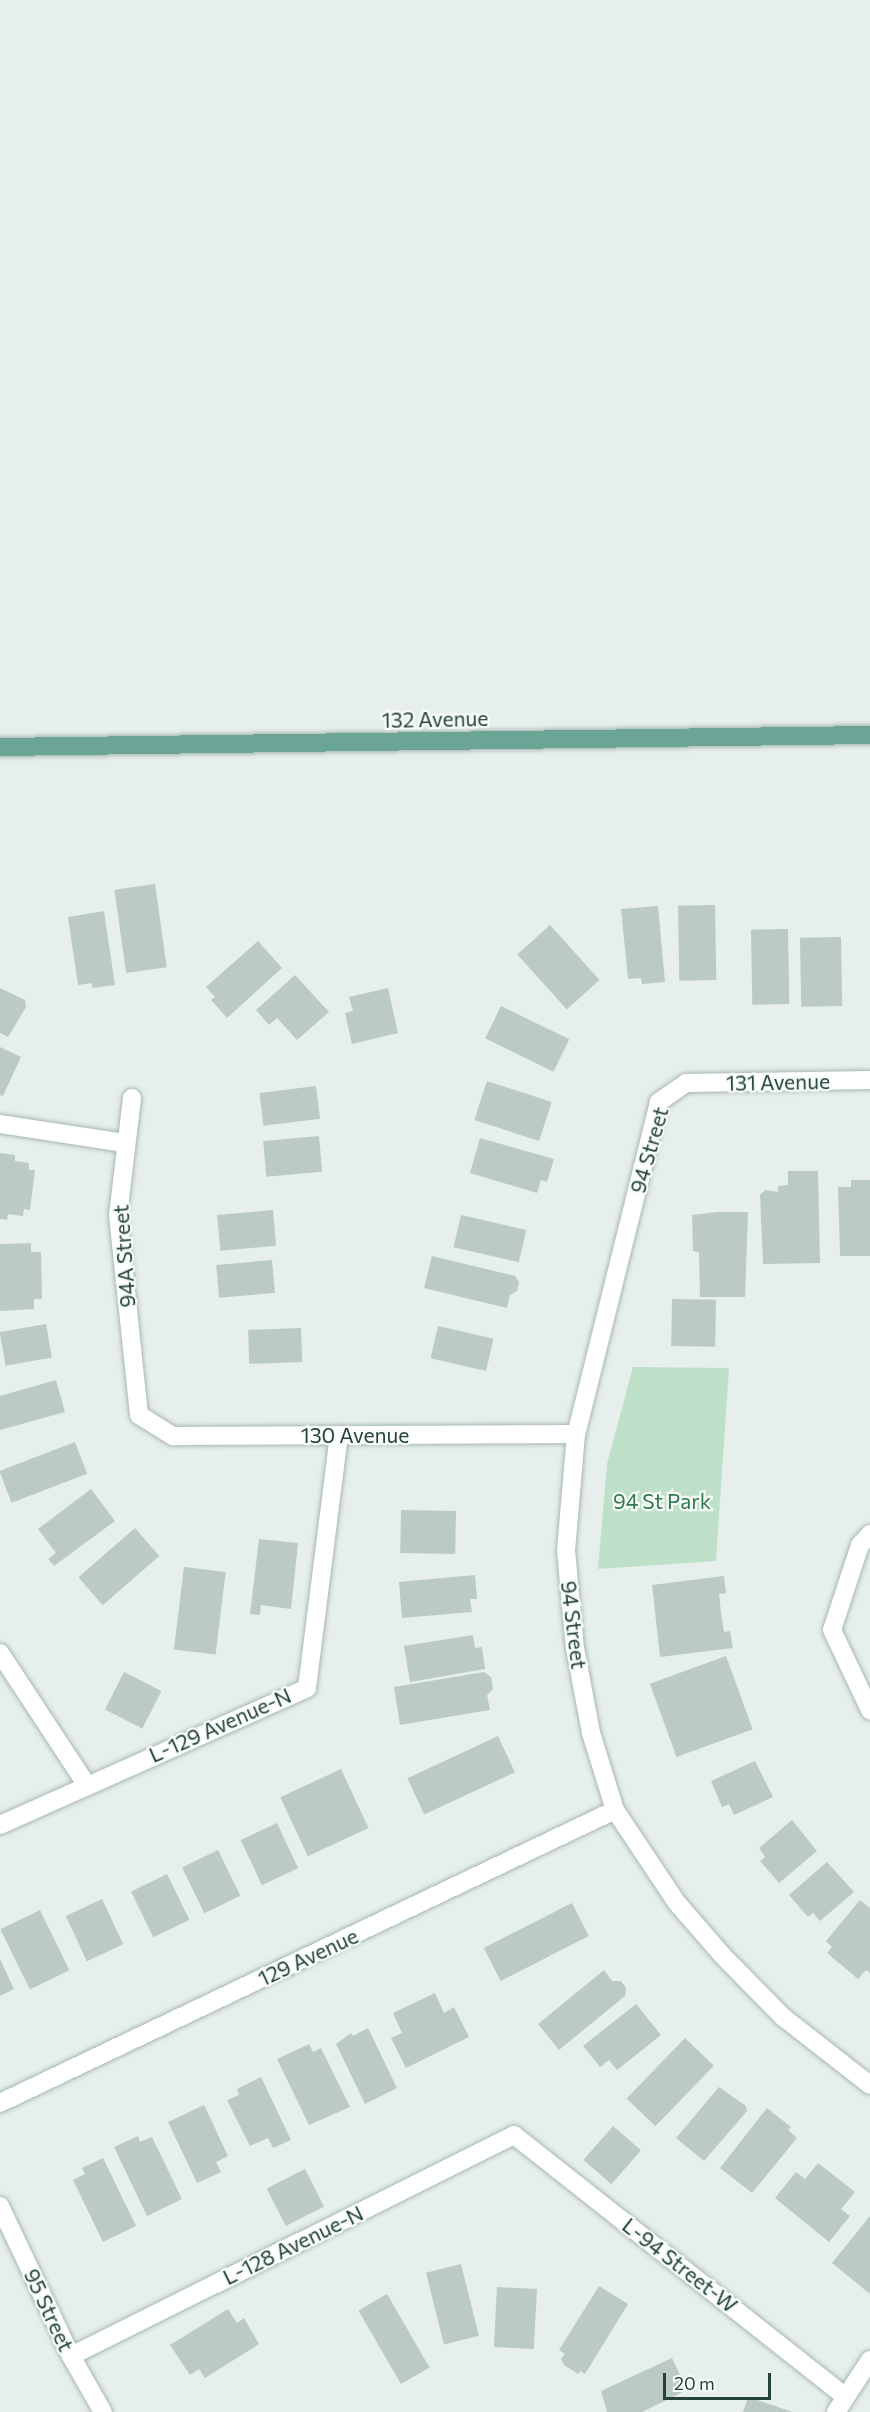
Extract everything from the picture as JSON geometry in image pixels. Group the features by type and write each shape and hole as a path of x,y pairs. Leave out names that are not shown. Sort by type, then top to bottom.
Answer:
{"main road":[{"name":"132 Avenue","path":"0,747 870,735"}],"street":[{"name":"131 Avenue","path":"686,1083 870,1080"},
{"name":"94 Street","path":"686,1083 659,1102 576,1434 566,1550 575,1648 591,1733 615,1810 677,1903 723,1956 783,2018 870,2085"},
{"name":"94A Street","path":"132,1098 124,1143 118,1215 140,1415"},
{"path":"0,1124 124,1143"},
{"name":"130 Avenue","path":"140,1415 173,1436 576,1434"},
{"name":"L-129 Avenue-N","path":"0,1825 86,1784 307,1688 339,1435"},
{"path":"870,1534 860,1545 832,1630 870,1710"},
{"path":"0,1653 86,1784"},
{"name":"129 Avenue","path":"0,2103 615,1810"},
{"name":"L-128 Avenue-N","path":"71,2356 514,2135"},
{"name":"L-94 Street-W","path":"514,2135 845,2396"},
{"name":"95 Street","path":"0,2205 71,2356 103,2412"},
{"path":"836,2412 870,2360"}],"green space":[{"name":"94 St Park","path":"633,1367 729,1368 716,1561 598,1569 607,1464"}],"building":[{"path":"155,884 167,967 126,973 114,890"},
{"path":"715,905 716,980 679,981 678,906"},
{"path":"658,906 665,982 642,984 641,978 628,979 621,909"},
{"path":"104,911 115,985 92,988 92,983 78,985 68,917"},
{"path":"550,925 600,980 567,1009 517,954"},
{"path":"788,929 789,1004 752,1005 751,930"},
{"path":"841,937 842,1006 801,1007 800,938"},
{"path":"258,941 282,968 227,1018 211,1000 215,997 206,987"},
{"path":"295,975 329,1012 297,1040 277,1018 269,1025 256,1010"},
{"path":"0,988 25,1000 26,1007 8,1037 0,1033"},
{"path":"388,988 398,1033 352,1044 345,1013 353,1011 349,997"},
{"path":"501,1006 569,1039 554,1072 485,1038"},
{"path":"0,1047 21,1057 3,1096 0,1095"},
{"path":"487,1081 552,1102 539,1141 474,1120"},
{"path":"316,1086 320,1119 263,1126 259,1093"},
{"path":"319,1136 322,1172 266,1177 263,1141"},
{"path":"480,1138 554,1159 547,1182 541,1180 537,1193 470,1173"},
{"path":"0,1153 15,1155 15,1161 29,1163 29,1170 35,1170 30,1210 24,1209 23,1216 8,1214 7,1220 0,1219"},
{"path":"788,1171 818,1171 820,1263 763,1264 760,1195 765,1190 778,1192 778,1186 788,1185"},
{"path":"851,1180 870,1180 870,1256 840,1256 838,1187 851,1187"},
{"path":"273,1210 276,1246 220,1251 217,1215"},
{"path":"748,1212 745,1297 700,1297 699,1252 693,1251 692,1215"},
{"path":"461,1215 526,1230 519,1262 454,1247"},
{"path":"31,1243 31,1252 41,1252 42,1299 34,1299 34,1309 0,1311 0,1244"},
{"path":"432,1256 515,1276 519,1282 517,1291 510,1295 507,1308 424,1288"},
{"path":"272,1260 275,1293 219,1298 216,1265"},
{"path":"672,1299 716,1300 715,1347 671,1346"},
{"path":"46,1324 52,1357 6,1366 0,1332"},
{"path":"438,1326 494,1339 486,1371 431,1358"},
{"path":"301,1328 302,1362 249,1364 248,1330"},
{"path":"56,1380 65,1412 0,1430 0,1396"},
{"path":"75,1442 87,1474 12,1503 0,1471"},
{"path":"91,1489 115,1521 54,1566 48,1559 56,1553 38,1529"},
{"path":"401,1510 456,1511 455,1554 400,1553"},
{"path":"135,1528 159,1556 103,1605 78,1577"},
{"path":"259,1539 298,1543 291,1609 261,1605 260,1615 250,1614"},
{"path":"184,1567 226,1572 216,1654 174,1649"},
{"path":"475,1575 477,1599 470,1599 472,1612 402,1618 399,1582"},
{"path":"724,1576 726,1593 719,1594 721,1613 724,1632 730,1631 733,1648 660,1657 652,1585"},
{"path":"473,1635 475,1648 482,1647 485,1669 410,1682 404,1646"},
{"path":"726,1656 753,1729 677,1757 650,1684"},
{"path":"124,1672 161,1691 142,1728 105,1709"},
{"path":"484,1672 491,1677 493,1689 487,1695 490,1710 400,1725 394,1687"},
{"path":"498,1736 515,1772 424,1815 407,1778"},
{"path":"755,1761 773,1797 734,1815 729,1804 722,1807 711,1781"},
{"path":"341,1769 368,1828 308,1856 280,1797"},
{"path":"792,1820 817,1851 779,1883 760,1861 765,1857 759,1848"},
{"path":"277,1823 298,1868 262,1885 241,1840"},
{"path":"218,1850 240,1896 204,1913 182,1868"},
{"path":"827,1862 854,1892 820,1921 813,1913 808,1917 789,1895"},
{"path":"167,1874 189,1920 153,1937 131,1892"},
{"path":"102,1899 123,1944 87,1961 66,1916"},
{"path":"860,1900 870,1908 870,1973 866,1970 858,1979 827,1953 832,1947 826,1941"},
{"path":"572,1903 589,1936 501,1981 484,1948"},
{"path":"40,1910 69,1970 30,1990 0,1929"},
{"path":"0,1959 14,1989 0,1996"},
{"path":"604,1970 612,1981 621,1981 626,1988 625,1996 559,2050 538,2024"},
{"path":"435,1993 444,2013 454,2007 469,2037 406,2068 391,2038 402,2033 393,2013"},
{"path":"636,2004 661,2035 617,2070 609,2060 600,2067 583,2046"},
{"path":"368,2028 397,2088 365,2104 336,2044 351,2033 353,2036"},
{"path":"685,2038 714,2066 655,2126 627,2098"},
{"path":"309,2044 313,2052 321,2048 350,2107 309,2125 277,2059"},
{"path":"261,2077 291,2140 273,2148 268,2138 250,2146 227,2100 239,2095 237,2089"},
{"path":"719,2087 746,2106 747,2111 704,2161 676,2138"},
{"path":"204,2105 228,2156 216,2162 221,2172 197,2183 168,2122"},
{"path":"767,2108 791,2127 788,2130 797,2138 752,2193 720,2168"},
{"path":"613,2126 641,2150 611,2184 583,2160"},
{"path":"138,2136 140,2142 152,2137 182,2199 147,2216 114,2147"},
{"path":"103,2158 136,2226 103,2242 73,2180 85,2174 82,2168"},
{"path":"818,2163 855,2192 841,2209 850,2216 829,2242 775,2198 796,2172 805,2179"},
{"path":"305,2169 324,2206 286,2226 267,2189"},
{"path":"870,2216 870,2294 832,2263"},
{"path":"461,2264 479,2336 444,2345 426,2273"},
{"path":"599,2286 628,2304 585,2374 580,2371 578,2374 564,2365 561,2359 565,2354 559,2350"},
{"path":"497,2287 537,2289 534,2349 494,2347"},
{"path":"387,2294 429,2368 401,2384 358,2310"},
{"path":"228,2309 237,2323 244,2318 259,2344 205,2378 199,2369 190,2375 170,2345"},
{"path":"672,2358 687,2390 642,2412 607,2412 601,2391"},
{"path":"748,2397 793,2412 743,2412"}]}
